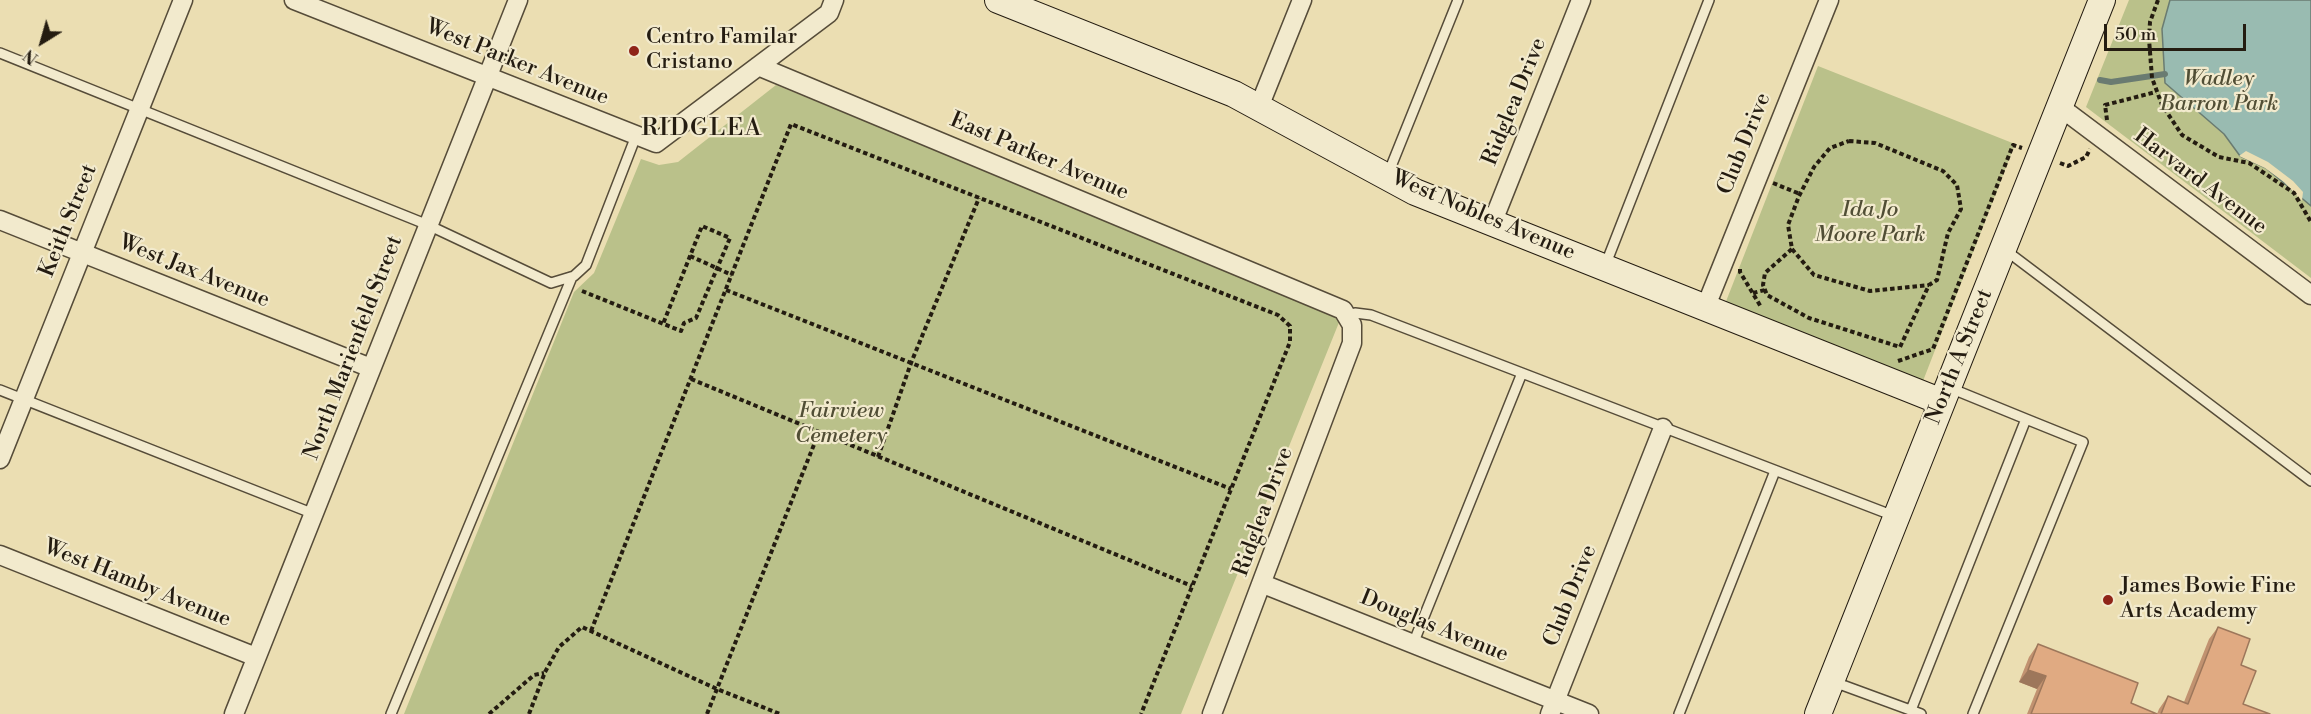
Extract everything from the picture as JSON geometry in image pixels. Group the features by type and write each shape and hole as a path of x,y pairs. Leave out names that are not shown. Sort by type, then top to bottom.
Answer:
{"street":[{"name":"Keith Street","path":"0,459 183,0"},
{"name":"West Parker Avenue","path":"294,0 656,143 758,66"},
{"name":"North Marienfeld Street","path":"234,714 518,0"},
{"path":"758,66 829,13 834,0"},
{"name":"West Nobles Avenue","path":"998,0 1234,94 1414,192 1706,306 1945,395"},
{"path":"1259,107 1302,0"},
{"name":"Ridglea Drive","path":"1493,221 1581,0"},
{"name":"Club Drive","path":"1706,306 1765,181 1829,0"},
{"name":"North A Street","path":"1818,714 2102,0"},
{"name":"East Parker Avenue","path":"758,66 1343,310 1350,321"},
{"name":"Harvard Avenue","path":"2060,107 2311,295"},
{"name":"West Jax Avenue","path":"0,220 371,368"},
{"name":"Ridglea Drive","path":"1212,714 1263,584 1352,343 1350,321"},
{"name":"Club Drive","path":"1553,707 1663,428"},
{"name":"West Hamby Avenue","path":"0,555 256,657"},
{"name":"Douglas Avenue","path":"1263,584 1413,644 1553,707 1589,714"}],"lane":[{"path":"1387,177 1458,0"},
{"path":"1605,266 1709,0"},
{"path":"0,53 428,225 540,280 551,283 572,277 586,265 636,136"},
{"path":"2004,248 2311,481"},
{"path":"391,714 572,277"},
{"path":"1350,321 1355,314 1371,315 1896,517"},
{"path":"1413,644 1522,373"},
{"path":"0,390 314,514"},
{"path":"1945,395 2026,419 2084,442 1973,714"},
{"path":"1911,710 2026,419"},
{"path":"1679,714 1775,471"},
{"path":"1831,681 1921,714"}],"path":[{"path":"2158,0 2150,22 2150,69 2156,92 2182,135 2219,157 2249,163 2294,193 2311,222"},
{"path":"1889,364 1933,349 2013,145 2068,166 2086,157 2108,118 2105,105 2156,92"},
{"path":"591,631 791,124 1278,315 1290,326 1290,342 1141,714"},
{"path":"1849,141 1875,142 1943,171 1957,184 1961,209 1948,233 1937,280 1929,285 1870,291 1814,275 1792,249 1788,225 1814,167 1830,148 1849,141"},
{"path":"1765,181 1777,173"},
{"path":"1765,181 1769,194"},
{"path":"1765,181 1800,194"},
{"path":"878,457 911,363 979,198"},
{"path":"582,291 663,324 681,331 684,323 696,318 730,238 702,226 663,324"},
{"path":"1792,249 1765,273 1763,285 1767,295 1809,318 1900,347 1929,285"},
{"path":"690,256 732,275"},
{"path":"1742,265 1740,272 1764,311"},
{"path":"726,290 1231,489"},
{"path":"1754,293 1765,290"},
{"path":"691,379 1192,586"},
{"path":"707,714 819,432"},
{"path":"529,714 545,672 559,647 582,627 717,689 780,714"},
{"path":"489,714 534,675 545,672"}],"green space":[{"name":"Wadley Barron Park","path":"2129,0 2311,0 2311,278 2086,107"},
{"name":"Ida Jo Moore Park","path":"1818,66 2015,144 1923,381 1725,304"},
{"name":"Fairview Cemetery","path":"776,85 1342,315 1181,714 404,714 574,292 594,273 641,159 659,165 678,162"}],"water":[{"path":"2170,0 2311,0 2311,206 2266,168 2240,156 2224,134 2165,83 2162,29"}],"pier":[{"path":"2246,151 2268,162 2293,181 2303,192 2302,201 2284,182 2265,168 2239,156"}],"building":[{"path":"2218,627 2250,639 2241,665 2256,671 2243,704 2270,714 2161,714 2168,696 2188,704"},
{"path":"2038,644 2138,683 2131,703 2157,714 2031,714 2046,676 2028,670"}],"waterway":[{"path":"2100,80 2111,82 2165,74"}],"place":[{"name":"Centro Familar Cristano","path":"634,51"},
{"name":"James Bowie Fine Arts Academy","path":"2108,600"}],"district":[{"name":"RIDGLEA","path":"702,129"}]}
